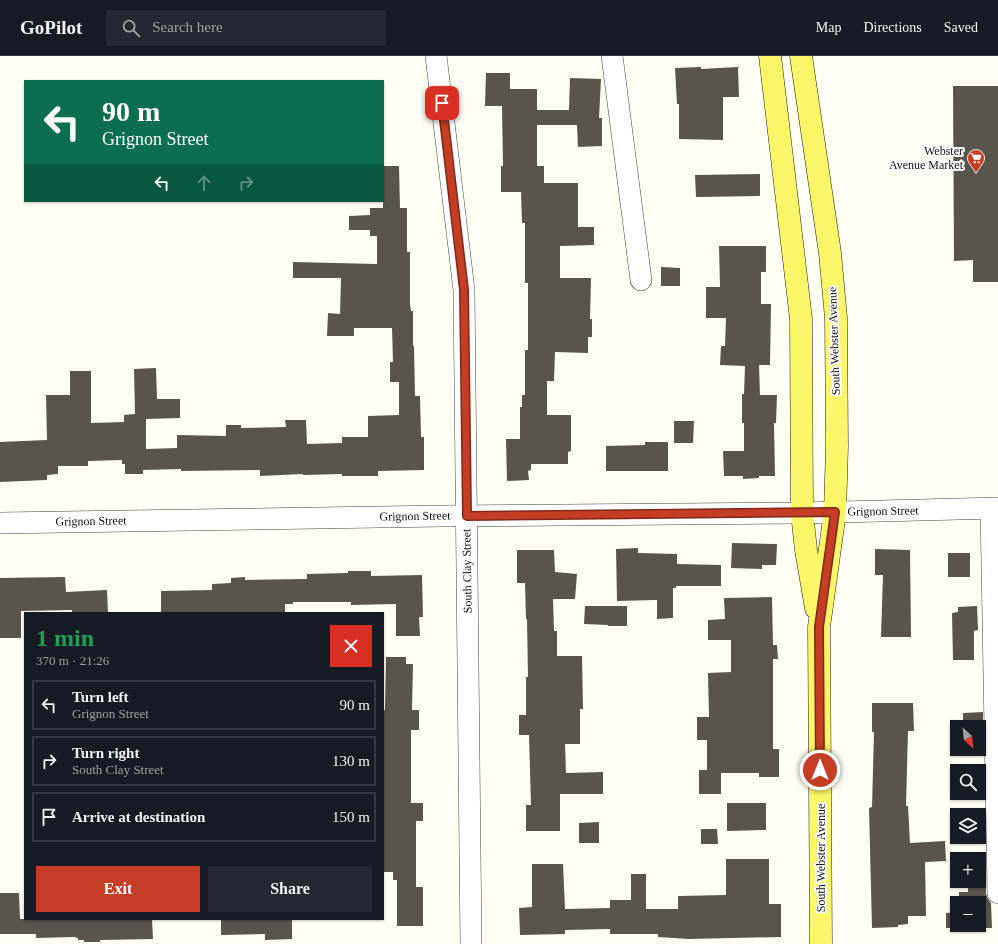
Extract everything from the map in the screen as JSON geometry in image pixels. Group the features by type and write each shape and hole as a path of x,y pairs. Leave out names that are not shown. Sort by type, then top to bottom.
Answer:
{"main road":[{"name":"South Webster Avenue","path":"770,56 802,318 802,513 806,550 819,627"},
{"name":"South Webster Avenue","path":"801,56 829,246 836,318 837,447 835,512 819,627 821,944"}],"street":[{"name":"South Clay Street","path":"436,56 464,290 471,944"},
{"path":"612,56 641,280"},
{"name":"Grignon Street","path":"0,522 802,513 995,509"},
{"path":"995,509 998,893"}],"building":[{"path":"701,67 701,69 738,67 739,97 723,97 723,140 679,139 679,104 677,104 675,68"},
{"path":"486,73 510,73 510,89 537,89 537,110 569,110 570,78 601,79 599,118 602,118 602,146 578,147 577,125 537,125 537,166 544,166 544,183 578,183 578,227 594,227 594,245 560,246 560,278 591,278 590,319 592,319 592,337 588,337 588,353 555,352 554,381 547,381 547,415 571,415 571,451 568,452 568,464 531,464 531,470 528,471 529,480 507,481 506,439 520,439 520,407 522,407 522,395 525,395 525,350 528,350 528,283 525,283 525,223 522,223 521,192 501,192 501,166 503,166 502,106 485,106"},
{"name":"Webster Avenue Market","path":"953,86 998,86 998,282 973,282 973,260 954,261"},
{"path":"384,166 399,166 400,208 407,208 407,252 410,252 410,304 411,311 413,311 415,396 420,396 421,437 424,437 424,470 378,471 378,476 303,474 260,476 260,470 181,471 181,469 143,470 143,474 125,474 125,464 122,464 122,460 88,461 88,466 58,466 58,474 47,475 47,480 0,482 0,442 47,440 46,395 70,395 70,371 91,371 91,423 124,422 124,415 135,414 134,369 156,368 157,399 180,399 180,418 146,419 146,449 177,448 177,435 226,436 226,425 241,425 241,428 286,427 285,420 306,420 307,444 342,443 342,437 368,437 368,416 399,415 399,382 390,382 390,362 393,362 392,328 354,328 354,336 327,336 328,313 340,314 341,278 293,278 293,262 377,264 377,236 370,236 370,230 349,230 349,216 370,215 370,208 383,208"},
{"path":"760,174 760,196 696,197 695,175"},
{"path":"719,246 766,246 766,272 761,272 761,304 771,304 770,365 759,365 760,395 777,395 776,423 774,423 775,476 759,476 759,478 743,479 743,476 724,476 723,451 744,451 742,394 744,394 745,366 720,365 721,346 725,346 726,318 706,318 706,287 720,287"},
{"path":"661,267 680,268 680,286 661,286"},
{"path":"674,421 694,421 693,443 674,443"},
{"path":"645,442 668,442 668,471 606,471 606,446 645,445"},
{"path":"732,543 777,544 776,565 762,565 762,569 731,568"},
{"path":"638,548 638,553 677,554 677,564 721,565 721,586 676,586 676,588 673,588 673,618 657,619 657,600 617,601 616,549"},
{"path":"875,549 910,550 911,637 881,637 883,575 875,575"},
{"path":"517,550 554,550 555,572 577,574 575,599 553,599 554,631 557,631 557,656 582,656 583,709 580,709 580,744 565,744 566,773 603,772 603,794 560,794 560,831 526,831 526,805 531,805 529,735 519,735 519,715 526,715 526,677 528,677 527,619 525,583 517,583"},
{"path":"948,553 970,553 970,577 948,577"},
{"path":"348,571 371,571 371,576 422,575 423,617 419,617 420,636 396,636 396,604 351,605 351,602 293,602 293,604 285,604 285,612 161,612 161,591 212,590 212,584 231,583 231,578 245,577 245,580 307,579 307,574 348,573"},
{"path":"65,577 66,592 107,590 108,612 72,612 72,610 21,611 21,638 0,638 0,578"},
{"path":"772,597 773,645 777,645 778,659 773,659 773,749 779,749 779,777 759,777 759,773 721,773 721,794 699,794 699,770 707,770 707,740 697,740 697,717 709,717 708,673 731,672 731,640 708,640 708,620 725,619 724,598"},
{"path":"585,606 627,606 627,626 584,624"},
{"path":"977,606 978,630 974,631 974,660 953,660 952,613 958,612 958,607"},
{"path":"386,657 406,657 406,664 413,664 412,710 419,710 419,730 411,730 411,803 423,803 423,821 416,821 416,887 423,887 423,926 397,926 397,880 393,880 393,872 384,872"},
{"path":"872,703 913,703 914,731 908,731 906,806 908,806 910,843 945,841 946,861 925,862 926,916 908,916 908,924 898,925 898,927 872,928 869,808 872,807 874,732 872,732"},
{"path":"983,712 983,720 963,720 963,713"},
{"path":"727,803 766,803 766,830 727,831"},
{"path":"599,822 599,843 579,843 579,823"},
{"path":"701,829 717,829 718,844 701,844"},
{"path":"726,859 769,859 769,904 781,904 781,937 689,939 658,937 658,934 610,934 610,929 565,930 565,934 520,935 519,908 532,907 532,864 563,864 565,909 610,908 610,900 631,900 631,874 646,874 646,909 678,909 678,896 726,895"},
{"path":"968,888 986,888 986,894 991,903 992,928 986,928 986,896 959,896 959,892 968,892"},
{"path":"0,893 19,893 20,919 152,920 153,939 100,940 100,942 84,942 84,940 78,940 78,938 74,937 36,938 36,934 0,934"},
{"path":"946,913 950,913 950,928 946,928"},
{"path":"221,920 292,920 292,939 265,940 265,934 221,935"}],"place":[{"name":"Webster Avenue Market","path":"976,173"}],"route":[{"path":"442,103 464,290 467,516 835,512 819,627 820,770"}]}
